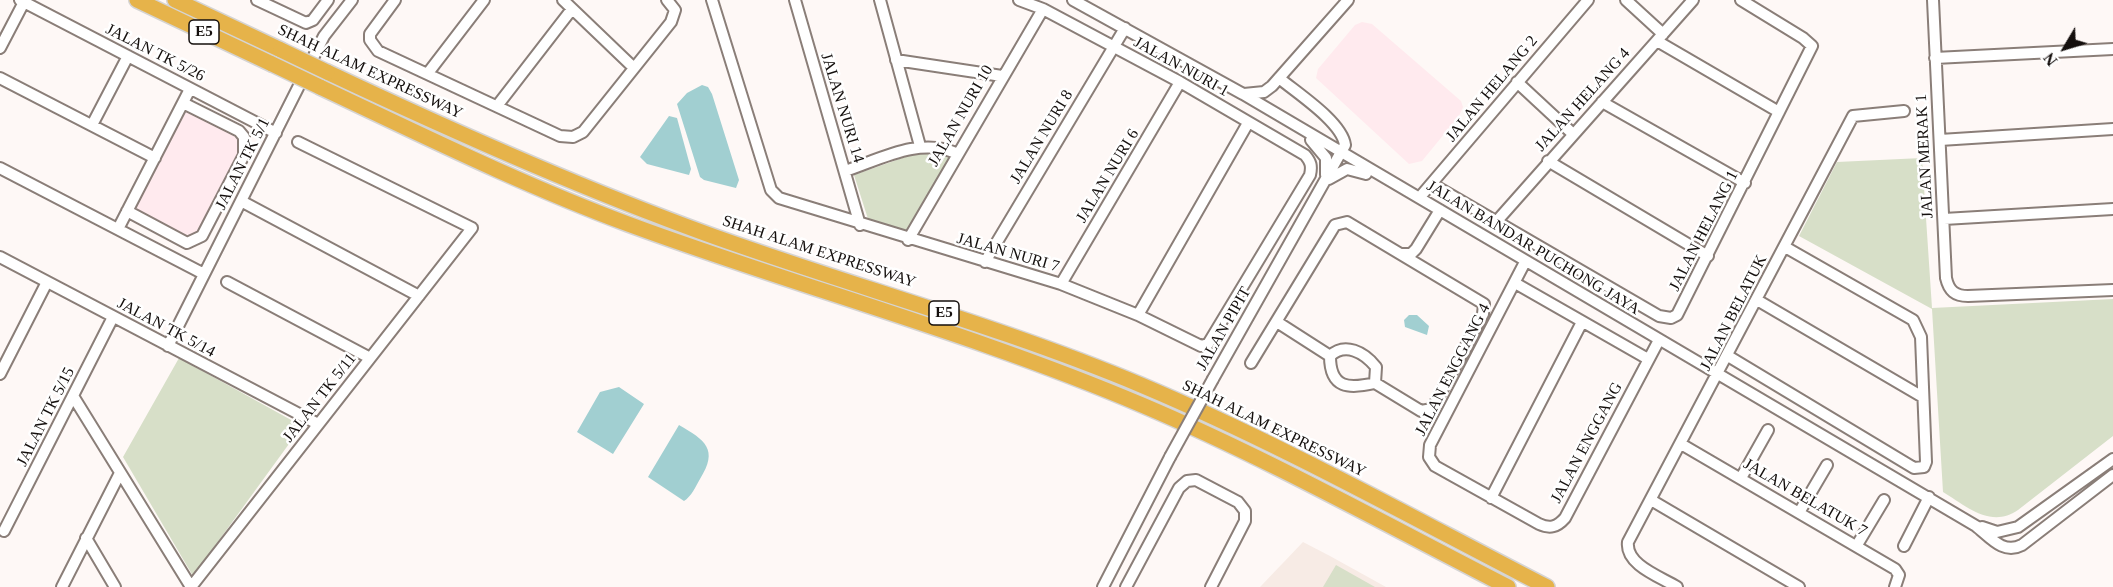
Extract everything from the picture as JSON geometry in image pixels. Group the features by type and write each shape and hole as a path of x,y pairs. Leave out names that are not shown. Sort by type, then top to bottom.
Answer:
{"highway":[{"name":"SHAH ALAM EXPRESSWAY","path":"136,0 500,172 627,223 1024,360 1142,405 1250,454 1508,587"},
{"name":"SHAH ALAM EXPRESSWAY","path":"176,0 490,148 708,234 895,295 1139,384 1251,434 1547,587"}],"street":[{"path":"257,0 306,23 313,20 328,0"},
{"name":"JALAN TK 5/1","path":"168,346 324,36 352,0"},
{"path":"396,0 370,34 370,40 378,51 560,136 573,138 584,132 671,22 675,10 667,0"},
{"path":"428,73 484,0"},
{"path":"563,0 634,68"},
{"name":"JALAN NURI 7","path":"712,0 771,190 786,201 908,240 1061,284 1138,315 1201,346 1208,344 1214,338"},
{"name":"JALAN NURI 14","path":"795,0 860,225"},
{"path":"880,0 920,146"},
{"name":"JALAN NURI 1","path":"1019,0 1043,9 1180,82 1305,155 1312,168 1310,175 1214,338"},
{"name":"JALAN BANDAR PUCHONG JAYA","path":"1073,0 1243,94 1525,262 1719,373 1929,497 1976,526 2003,548 2015,548 2113,475"},
{"path":"1243,94 1264,92 1348,0"},
{"name":"JALAN HELANG 2","path":"1415,195 1432,184 1588,0"},
{"path":"1626,0 1660,37 1779,112"},
{"name":"JALAN HELANG 4","path":"1496,222 1693,0"},
{"name":"JALAN HELANG 1","path":"1432,184 1659,316 1671,318 1681,309 1812,46 1803,38 1741,0"},
{"name":"JALAN MERAK 1","path":"1933,0 1948,285 1955,295 1968,296 2113,290"},
{"path":"0,48 22,1"},
{"name":"JALAN TK 5/26","path":"22,1 276,133"},
{"path":"497,106 572,9"},
{"name":"JALAN NURI 10","path":"908,240 956,153 1043,9"},
{"name":"JALAN NURI 8","path":"985,262 1125,28"},
{"path":"1935,58 2113,49"},
{"path":"92,126 128,56"},
{"path":"896,60 1002,76"},
{"path":"0,78 155,158"},
{"path":"1279,78 1340,131 1345,145 1342,153"},
{"name":"JALAN NURI 6","path":"1061,284 1180,82"},
{"path":"1517,82 1573,134"},
{"path":"118,229 190,88"},
{"path":"1602,102 1745,183"},
{"path":"127,211 187,243 195,241 201,236 244,155 244,137 239,131 183,104"},
{"name":"JALAN BELATUK","path":"1677,587 1641,566 1630,555 1629,542 1853,116 1904,111"},
{"path":"1138,315 1248,123"},
{"path":"1298,127 1318,146 1326,158 1328,166 1325,183"},
{"path":"1940,140 2113,129"},
{"name":"JALAN TK 5/11","path":"191,587 472,228 298,142"},
{"path":"844,171 920,146 939,146 956,153"},
{"name":"JALAN PIPIT","path":"1103,587 1170,457 1342,153"},
{"path":"1548,161 1708,256"},
{"path":"0,168 204,274"},
{"path":"1325,183 1336,173 1354,169 1415,195"},
{"path":"242,201 419,296"},
{"path":"1944,219 2113,209"},
{"path":"1401,254 1411,254 1416,249 1440,210"},
{"path":"1251,363 1335,225 1342,221 1484,304 1483,314 1432,409 1421,411 1375,383 1352,388 1340,383 1330,368 1330,356"},
{"path":"1728,356 1914,468 1924,467 1926,462 1921,338 1913,320 1785,247"},
{"path":"1416,249 1422,266"},
{"name":"JALAN TK 5/14","path":"0,257 318,424"},
{"name":"JALAN ENGGANG 4","path":"1491,498 1435,466 1428,457 1525,262"},
{"path":"0,374 47,282"},
{"path":"227,282 370,358"},
{"path":"1515,283 1648,359"},
{"path":"1757,300 1922,396"},
{"name":"JALAN TK 5/15","path":"4,531 114,317"},
{"path":"1491,498 1582,321"},
{"path":"1276,322 1330,356"},
{"name":"JALAN ENGGANG","path":"1491,498 1545,526 1556,526 1561,522 1659,340"},
{"path":"1330,356 1340,348 1346,347 1365,357 1376,367 1375,383"},
{"path":"73,396 191,587"},
{"path":"1741,478 1768,430"},
{"name":"JALAN BELATUK 7","path":"1681,444 1800,511 1895,569 1899,575 1895,587"},
{"name":"JALAN BANDAR PUCHONG JAYA","path":"1976,526 1997,531 2018,527 2113,459"},
{"path":"1800,511 1827,465"},
{"path":"62,587 120,473"},
{"path":"1126,587 1179,488 1187,481 1196,480 1238,502 1245,511 1245,521 1211,587"},
{"path":"1904,546 1929,497"},
{"path":"1651,500 1799,587"},
{"path":"1857,545 1884,500"},
{"path":"86,538 115,587"}],"shaded area":[{"path":"1362,22 1372,24 1461,101 1463,107 1459,116 1422,161 1409,164 1316,78 1318,69 1355,25"},
{"path":"184,108 237,134 243,146 198,234 188,239 133,210"},
{"path":"1303,542 1330,556 1386,587 1260,587"}],"green space":[{"path":"925,150 950,156 905,233 868,219 854,175"},
{"path":"1922,158 1932,308 2113,299 2113,436 2018,510 2008,515 1998,517 1979,513 1943,492 1932,309 1799,236 1837,162"},
{"path":"179,358 302,426 193,576 123,457"},
{"path":"1336,565 1375,587 1323,587"}],"water":[{"path":"702,85 708,87 712,94 739,180 736,188 700,177 677,104 687,93"},
{"path":"669,116 677,118 691,169 689,175 647,164 640,157"},
{"path":"1409,315 1417,315 1429,326 1427,335 1405,327 1404,320"},
{"path":"619,387 644,404 613,454 577,432 600,392"},
{"path":"679,425 702,441 709,453 706,469 689,497 684,501 648,477"}]}
